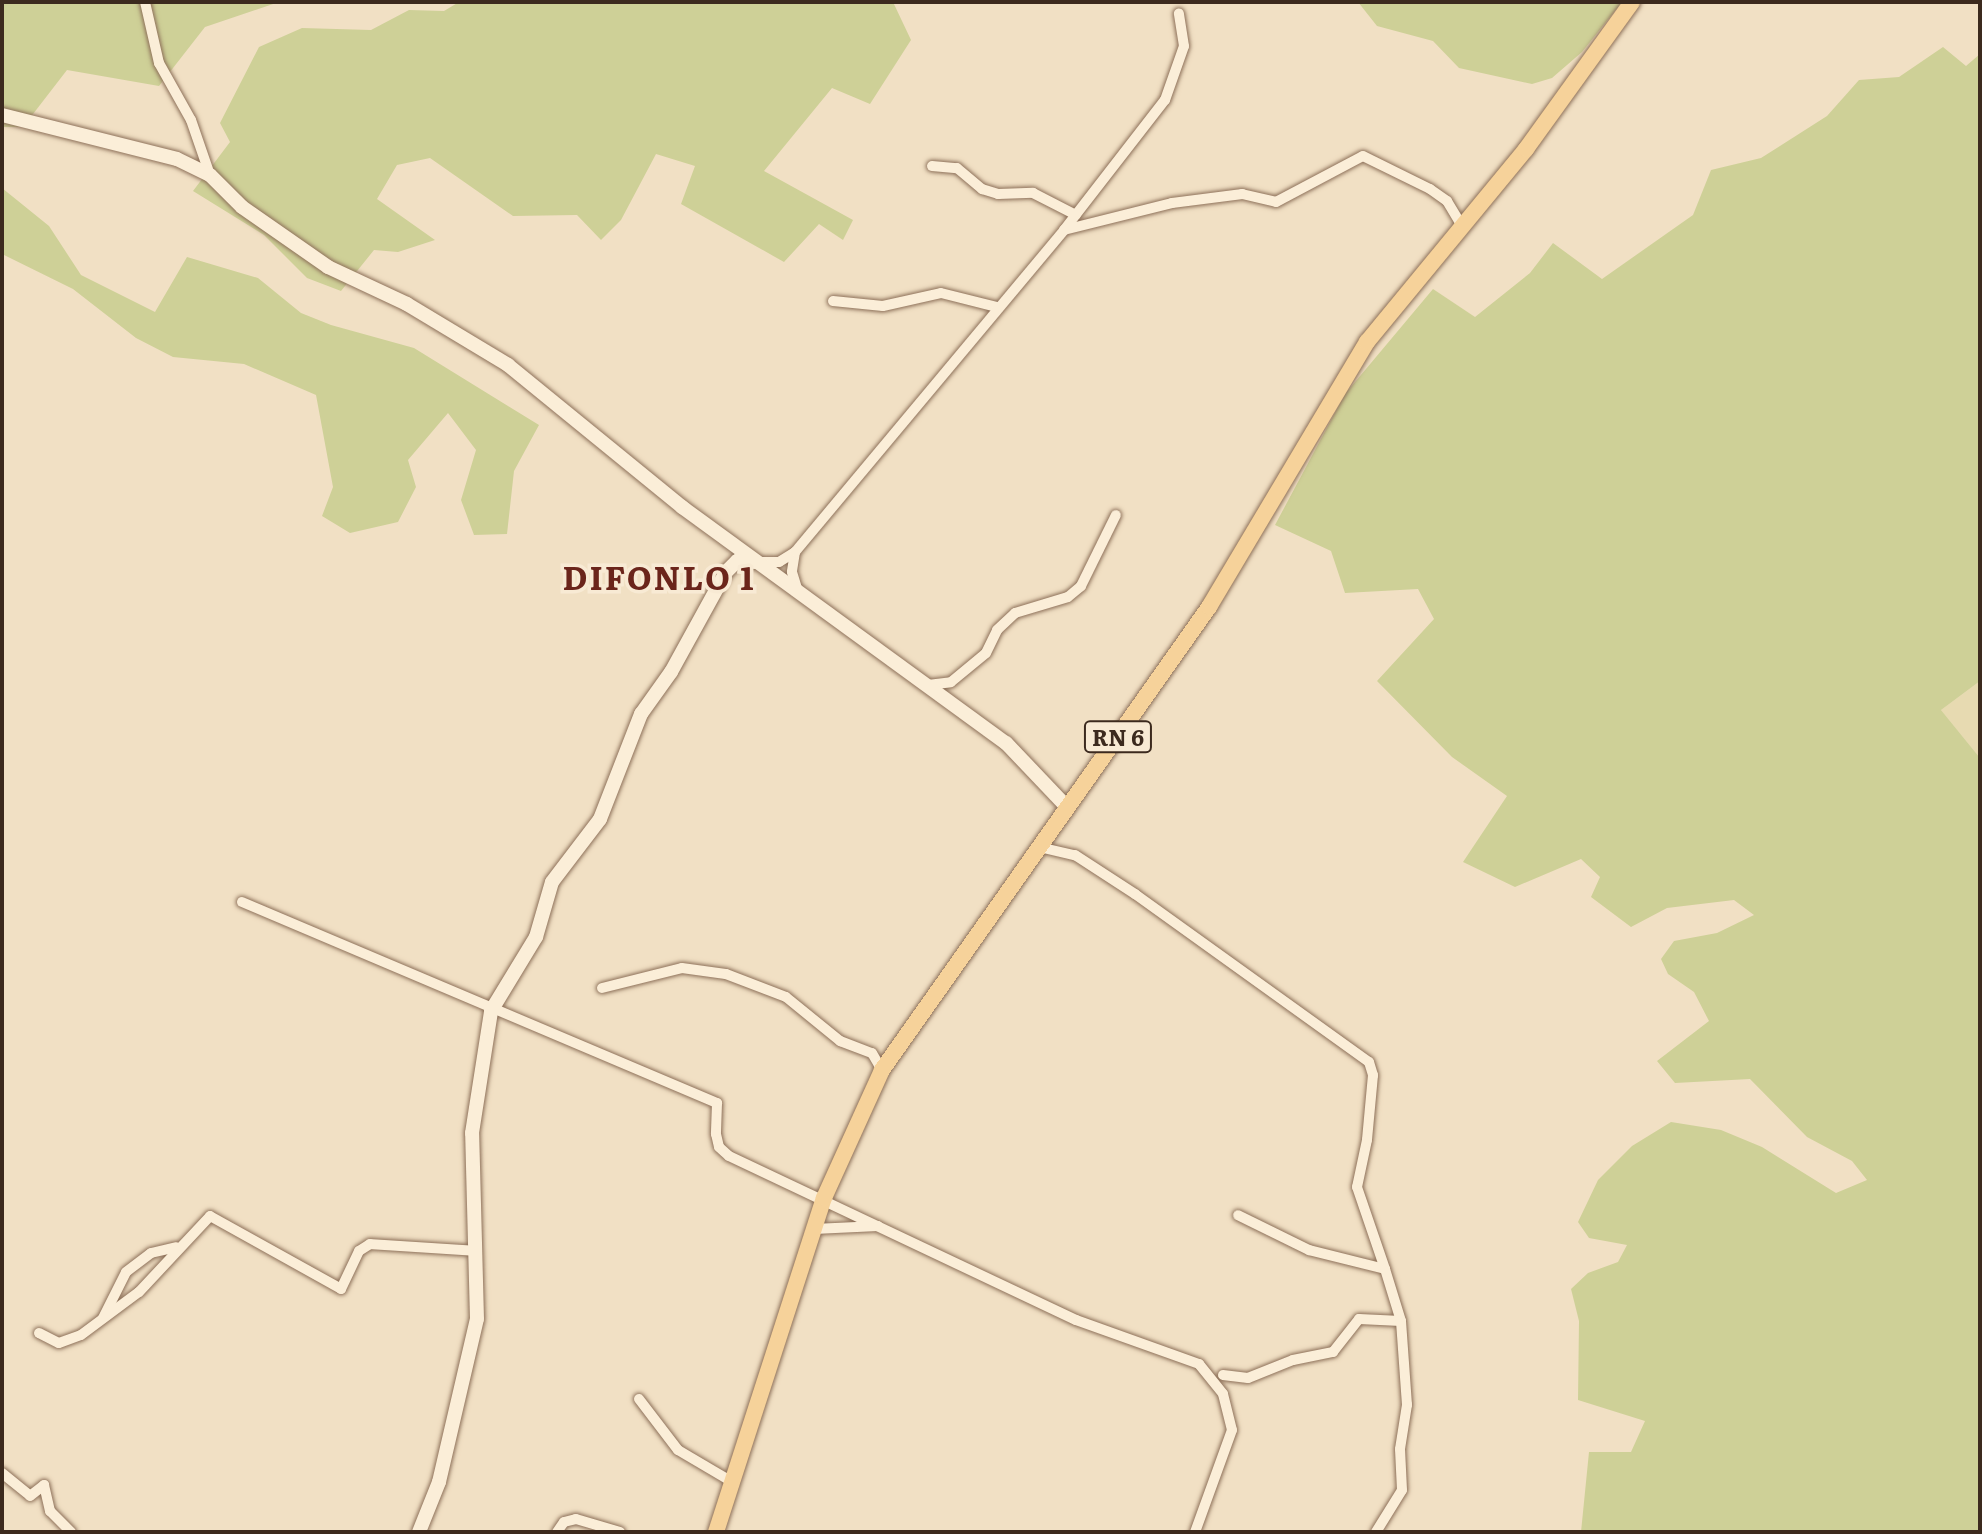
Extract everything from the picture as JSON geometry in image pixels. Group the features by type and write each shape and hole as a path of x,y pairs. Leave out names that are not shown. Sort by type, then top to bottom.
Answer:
{"main road":[{"name":"RN 6","path":"716,1532 824,1198 882,1070 1209,607 1367,342 1526,149 1632,2"}],"street":[{"path":"145,2 159,63 191,120 210,175"},
{"path":"419,1532 439,1482 477,1319 473,1104 491,1011 536,937 552,882 600,819 641,714 671,672 726,572 737,561 779,562 795,552 1064,230 1165,100 1184,46 1179,13"},
{"path":"2,115 177,159 210,175 242,207 328,267 407,304 508,365 756,562 797,588 1006,743 1066,806"},
{"path":"1064,230 1172,203 1242,194 1276,202 1363,156 1430,189 1447,201 1462,226"},
{"path":"932,166 957,168 982,189 998,194 1033,193 1076,215"},
{"path":"833,301 883,306 941,293 997,307"},
{"path":"928,685 951,682 986,653 997,630 1015,613 1068,597 1081,586 1116,515"},
{"path":"795,552 792,572 797,588"},
{"path":"1039,847 1075,855 1135,894 1369,1062 1373,1075 1368,1127 1357,1187 1401,1321 1407,1405 1400,1449 1402,1490 1376,1532"},
{"path":"242,902 423,976 491,1011 717,1103 719,1147 1098,1330 1199,1364 1223,1394 1232,1430 1195,1532"},
{"path":"602,988 682,968 726,974 786,997 840,1041 872,1053 882,1070"},
{"path":"1238,1215 1309,1250 1385,1269"},
{"path":"39,1333 68,1343 139,1292 210,1216 341,1289 359,1251 370,1244 477,1251"},
{"path":"814,1229 880,1226"},
{"path":"103,1318 126,1272 151,1253 178,1247"},
{"path":"1223,1375 1248,1378 1293,1360 1333,1352 1359,1319 1401,1321"},
{"path":"639,1399 678,1450 734,1483"},
{"path":"2,1473 30,1496 44,1485 50,1511 71,1532"},
{"path":"557,1532 564,1522 590,1519 620,1532"}],"shaded area":[{"path":"1980,681 1980,758 1941,710"}],"green space":[{"path":"2,2 279,2 205,27 159,86 67,70 23,127 2,127"},
{"path":"459,2 893,2 911,40 870,104 832,88 764,171 853,220 843,240 819,224 784,262 681,204 695,166 656,154 621,220 601,240 577,215 513,216 430,158 397,165 377,199 435,240 398,252 374,250 341,291 307,278 264,235 193,191 230,142 220,123 259,47 302,28 371,30 409,10 444,11"},
{"path":"1358,2 1622,2 1582,52 1552,78 1532,84 1459,68 1433,41 1377,26"},
{"path":"1943,47 1966,66 1980,54 1980,681 1941,710 1980,758 1980,1532 1581,1532 1589,1452 1631,1452 1645,1421 1578,1400 1579,1321 1571,1289 1588,1273 1618,1262 1627,1245 1589,1238 1578,1222 1598,1180 1632,1146 1671,1122 1721,1130 1762,1147 1836,1193 1867,1180 1852,1161 1807,1137 1750,1079 1675,1083 1657,1061 1709,1021 1694,992 1668,974 1661,959 1674,941 1717,933 1754,915 1734,900 1667,908 1631,927 1591,897 1600,877 1581,859 1515,887 1463,862 1507,796 1452,757 1377,681 1434,619 1418,589 1345,593 1331,551 1275,525 1345,394 1433,289 1475,317 1530,273 1553,243 1602,279 1693,215 1711,170 1761,158 1827,116 1859,80 1899,77"},
{"path":"2,188 49,226 81,275 155,312 187,257 258,278 301,313 331,325 414,348 539,425 514,471 507,534 474,535 461,500 476,450 448,413 408,460 416,487 398,522 350,533 322,516 333,487 316,395 244,364 173,357 136,338 73,289 2,254"}],"district":[{"name":"DIFONLO 1","path":"659,576"}]}
